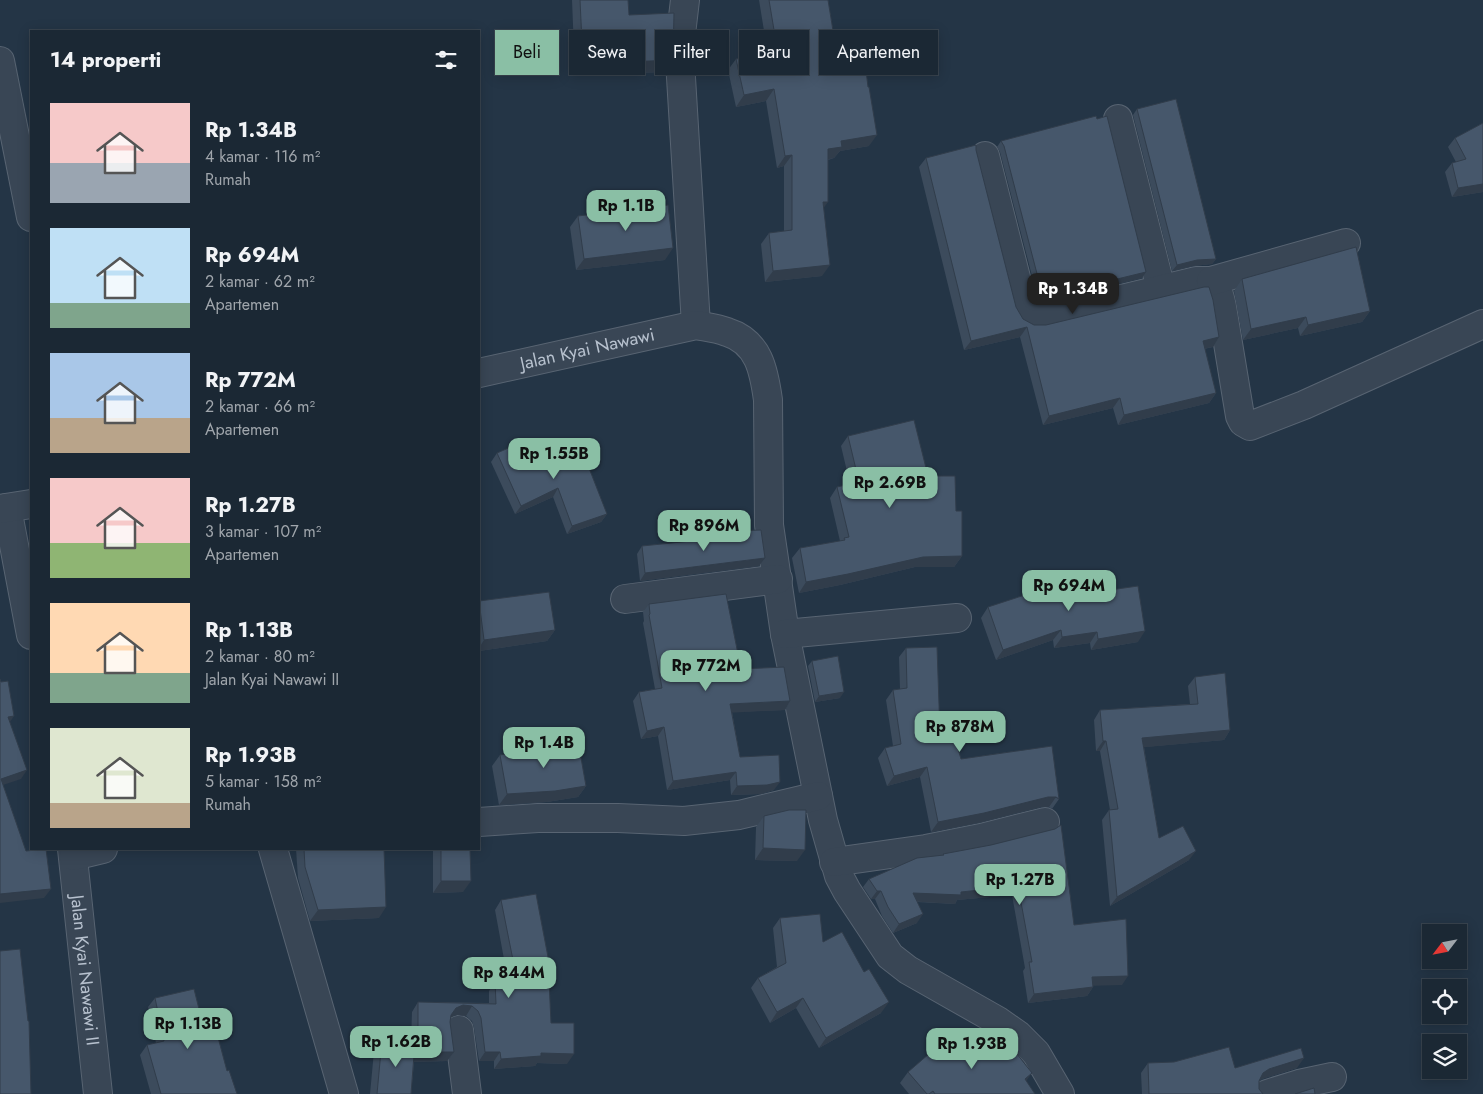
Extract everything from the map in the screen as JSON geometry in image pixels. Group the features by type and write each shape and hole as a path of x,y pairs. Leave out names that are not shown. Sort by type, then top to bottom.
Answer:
{"street":[{"path":"685,0 680,61 696,325 728,332 746,342 760,361 765,380 768,400 770,525 786,634 818,796 834,862 847,891 890,956 908,970 998,1021 1018,1035 1036,1053 1060,1094"},
{"path":"0,61 30,212"},
{"path":"1118,119 1161,289"},
{"path":"985,156 1024,313 1027,318 1032,320 1196,281 1211,281 1346,242"},
{"path":"1211,281 1216,286 1222,307 1240,416 1243,422 1250,426 1304,404 1483,324"},
{"name":"Jalan Kyai Nawawi","path":"480,373 696,325"},
{"path":"13,507 30,628"},
{"path":"625,599 778,579"},
{"path":"786,634 956,618"},
{"path":"480,822 538,818 618,818 684,821 739,814 818,796"},
{"path":"834,862 926,849 1045,822"},
{"path":"73,852 93,850"},
{"path":"273,850 344,1094"},
{"name":"Jalan Kyai Nawawi II","path":"73,852 98,1094"},
{"path":"458,1030 467,1094"},
{"path":"1267,1094 1299,1084 1332,1077"}],"building":[{"path":"580,0 628,0 629,15 674,13 674,30 655,30 655,61 645,61 645,30 581,30"},
{"path":"769,0 828,0 833,30 819,30 819,75 867,75 877,135 841,141 842,147 828,149 828,202 823,202 830,265 773,271 769,233 792,230 792,155 785,156 774,89 744,95 740,75 809,75 809,30 774,30"},
{"path":"739,58 739,72 736,59"},
{"path":"1176,99 1216,259 1197,260 1177,265 1137,109"},
{"path":"1096,116 1097,119 1107,116 1146,272 1043,297 1004,146 1001,141"},
{"path":"1483,123 1483,184 1458,188 1452,163 1466,159 1455,138"},
{"path":"976,145 1016,307 1023,319 1034,325 1046,325 1209,287 1219,337 1203,341 1216,393 1124,415 1120,398 1049,416 1027,327 971,341 926,158"},
{"path":"668,205 673,248 584,259 578,216"},
{"path":"1356,247 1370,311 1308,325 1306,317 1251,329 1242,279"},
{"path":"914,420 928,476 955,476 956,511 962,511 962,556 923,557 806,582 800,548 845,540 844,538 849,537 837,487 859,482 848,436"},
{"path":"529,439 538,460 580,445 607,514 572,526 558,488 521,506 497,453"},
{"path":"761,530 765,558 645,573 642,546 701,540 731,541 731,531"},
{"path":"1092,573 1103,591 1138,586 1145,631 1098,639 1097,632 1062,637 1061,630 1003,650 988,607"},
{"path":"549,592 555,630 484,640 480,601"},
{"path":"726,594 741,669 784,667 790,701 730,704 740,757 779,755 780,782 767,785 737,786 736,772 673,781 664,727 647,731 639,692 662,688 649,615 649,604"},
{"path":"937,647 940,733 952,729 961,759 1052,746 1059,799 1048,797 938,822 927,767 894,776 885,748 901,744 893,690 907,688 906,648"},
{"path":"838,656 844,692 819,696 812,661"},
{"path":"1225,673 1230,730 1142,738 1159,838 1183,826 1196,851 1117,897 1109,810 1118,809 1106,741 1103,741 1100,710 1198,704 1195,677"},
{"path":"0,679 1,682 8,681 14,716 8,717 27,770 1,779 26,851 46,850 51,889 0,894"},
{"path":"578,741 586,786 555,791 507,794 500,755"},
{"path":"789,810 806,810 805,850 763,848 764,816"},
{"path":"1061,825 1074,925 1126,919 1128,976 1092,977 1093,987 1034,994 1029,962 1032,962 1018,886 961,892 961,895 913,893 923,914 899,924 888,907 881,891 877,891 869,879 917,858 944,855 991,845 1055,829"},
{"path":"304,850 384,850 386,907 318,910 305,867"},
{"path":"441,850 470,850 471,881 441,881"},
{"path":"536,894 548,957 551,1023 574,1023 574,1054 541,1053 541,1056 501,1059 500,1052 485,1052 481,1018 478,1011 472,1006 463,1005 456,1008 451,1015 450,1022 454,1052 418,1052 418,1002 496,1004 495,981 517,980 501,900"},
{"path":"820,914 823,942 842,932 864,972 869,969 889,1002 826,1038 803,998 777,1012 758,978 786,963 780,918"},
{"path":"20,949 29,1021 31,1094 0,1094 0,951"},
{"path":"194,989 204,1029 215,1026 227,1071 229,1070 237,1094 161,1094 147,1045 164,1041 155,998"},
{"path":"959,1028 984,1057 1006,1040 1032,1073 1025,1079 1035,1094 935,1094 933,1091 927,1094 908,1072"},
{"path":"382,1040 415,1042 411,1094 377,1094"},
{"path":"1229,1047 1235,1068 1301,1048 1304,1058 1269,1069 1263,1073 1259,1081 1259,1089 1263,1094 1149,1094 1148,1063 1174,1062"},
{"path":"1314,1088 1315,1094 1295,1094"}]}
